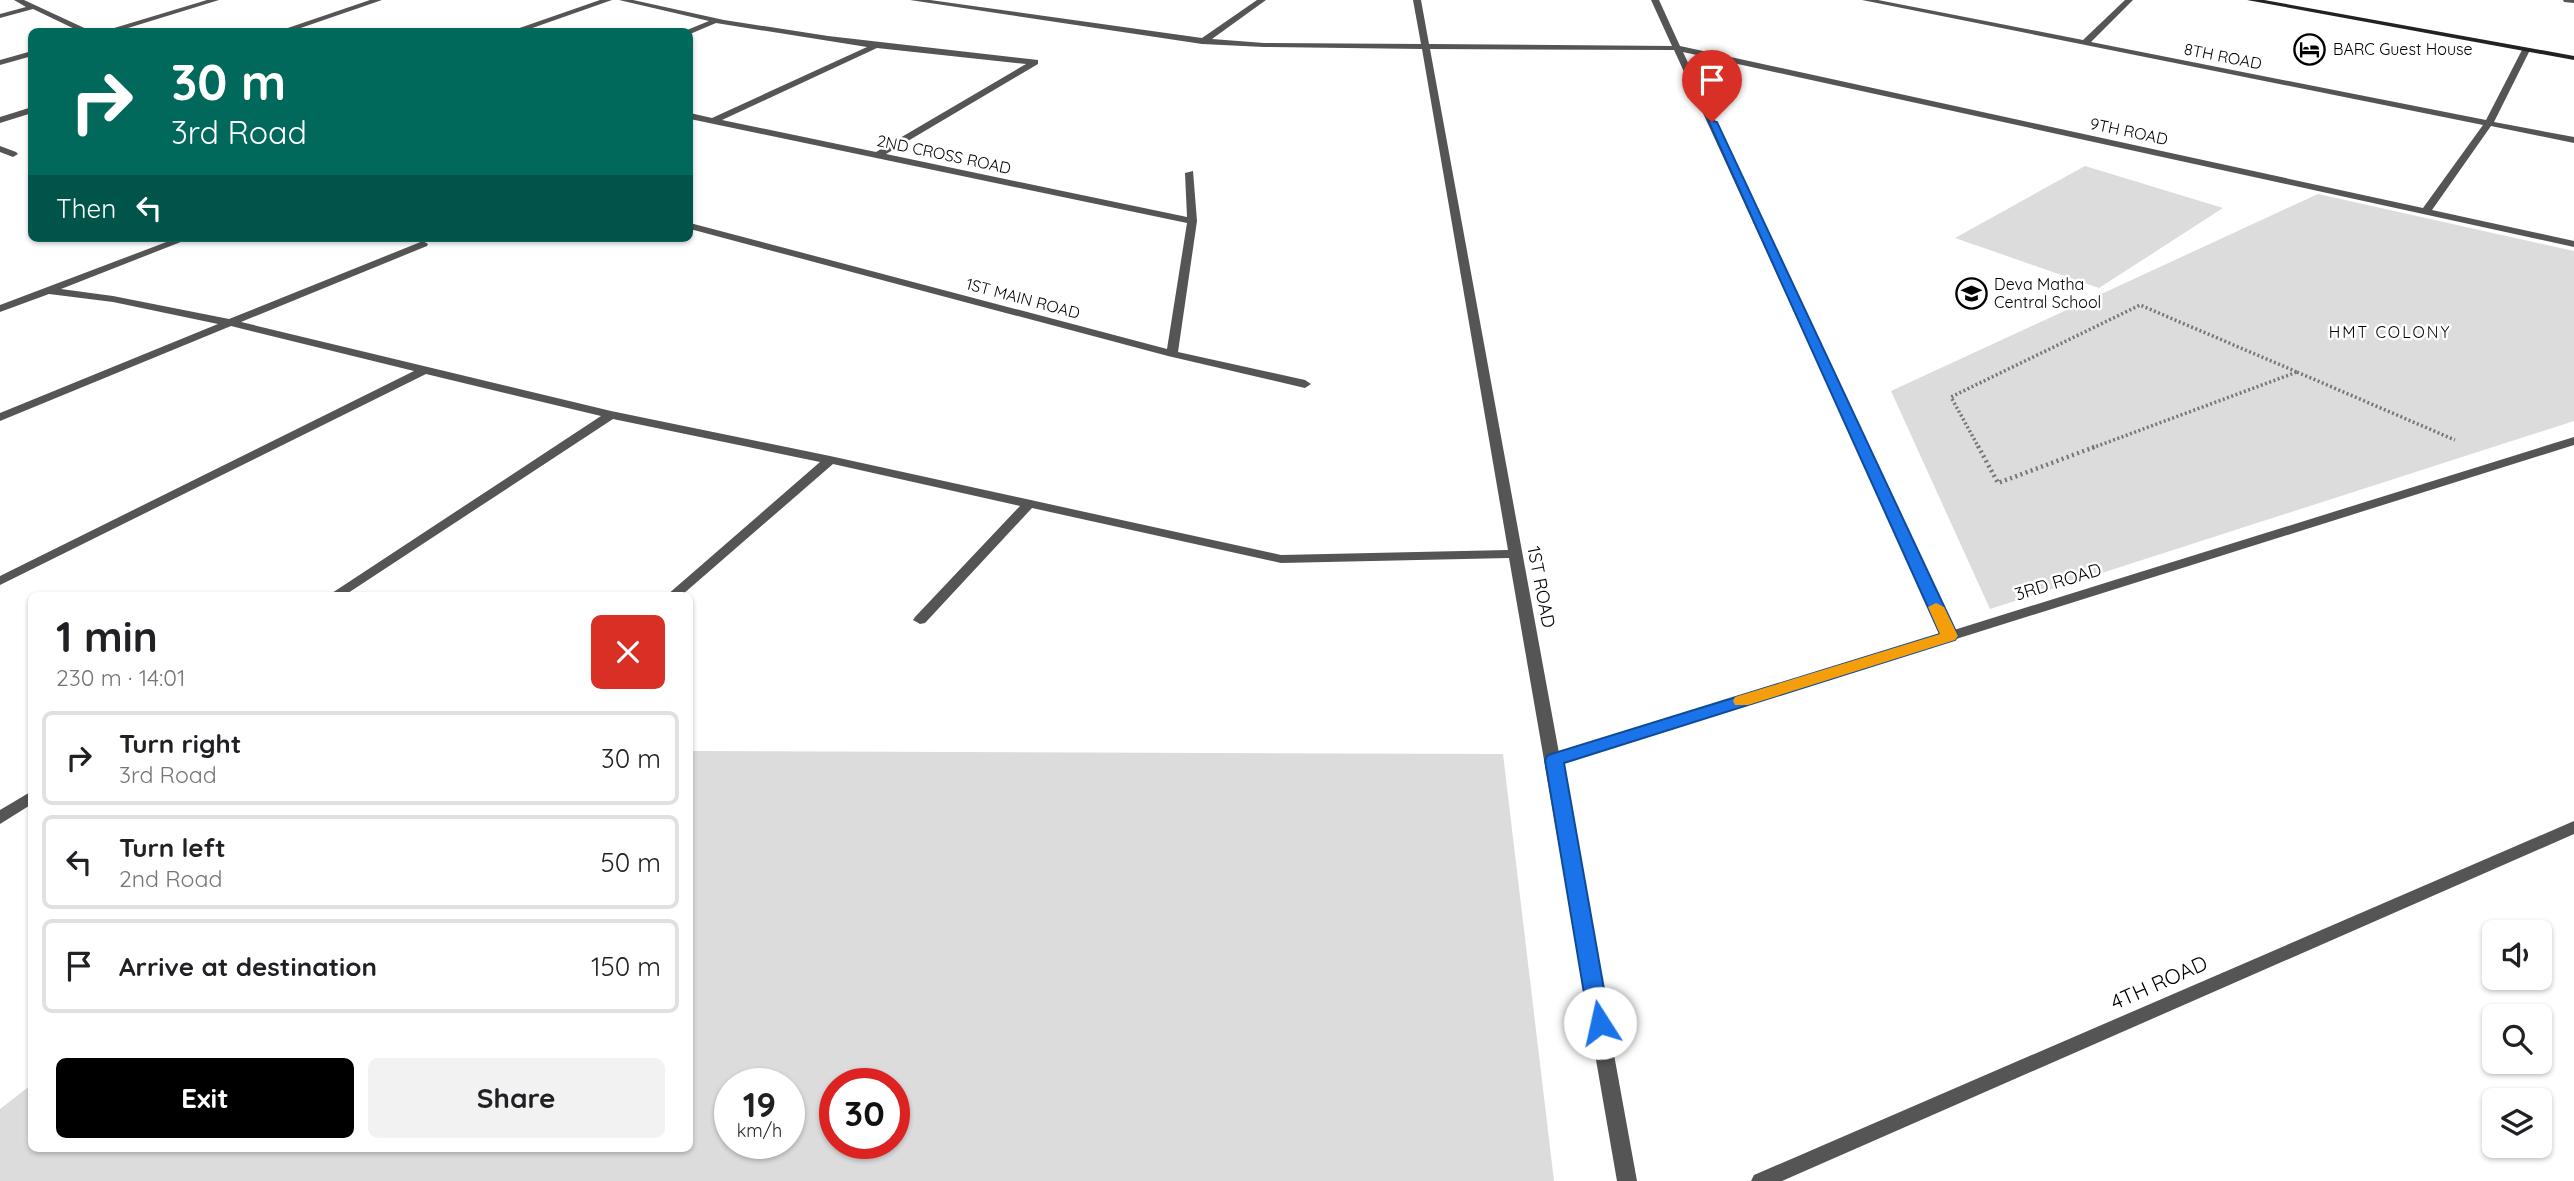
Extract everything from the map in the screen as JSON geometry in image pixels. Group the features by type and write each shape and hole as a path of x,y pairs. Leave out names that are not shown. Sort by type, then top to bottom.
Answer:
{"main road":[{"path":"2251,0 2574,58"}],"street":[{"path":"18,0 80,28"},
{"path":"119,28 215,0"},
{"path":"292,28 378,0"},
{"path":"524,28 608,0"},
{"path":"623,0 713,22 940,54 1035,62 876,156"},
{"name":"9TH ROAD","path":"914,0 1202,42 1264,45 1678,48 2574,244"},
{"path":"1202,42 1262,0"},
{"name":"1ST ROAD","path":"1417,0 1627,1181"},
{"path":"1655,0 1950,636"},
{"name":"8TH ROAD","path":"1866,0 2574,139"},
{"path":"2085,43 2129,0"},
{"path":"2567,0 2574,1"},
{"path":"0,16 33,7"},
{"path":"693,31 713,22"},
{"path":"713,121 879,44"},
{"path":"2426,211 2489,123 2526,50"},
{"path":"0,63 28,54"},
{"path":"0,120 28,111"},
{"name":"2ND CROSS ROAD","path":"693,117 1192,221"},
{"path":"0,149 13,154"},
{"path":"1172,354 1192,221 1190,173"},
{"name":"1ST MAIN ROAD","path":"693,227 1172,354 1306,384"},
{"path":"0,309 176,242"},
{"path":"0,417 423,244"},
{"path":"50,291 113,299 231,323 611,415 1281,559 1514,554"},
{"path":"0,581 424,371"},
{"path":"341,592 611,415"},
{"name":"3RD ROAD","path":"1554,760 2574,442"},
{"path":"677,592 830,460"},
{"path":"920,620 1029,504"},
{"path":"0,818 28,799"},
{"name":"4TH ROAD","path":"1761,1181 2574,827"}],"path":[{"path":"2298,372 1998,483 1951,397 2140,305 2298,372 2507,462"}],"shaded area":[{"path":"2085,166 2223,208 2099,288 1955,238"},
{"path":"2318,194 2574,251 2574,421 1990,609 1891,391"},
{"path":"693,751 1503,754 1554,1181 0,1181 0,1109 28,1087 28,1152 693,1152"}],"slow traffic":[{"path":"1742,701 1950,636 1936,607"}],"place":[{"name":"BARC Guest House","path":"2310,49"},
{"name":"Deva Matha Central School","path":"1971,293"}],"district":[{"name":"HMT COLONY","path":"2390,332"}],"route":[{"path":"1600,1023 1554,760 1950,636 1712,122"}]}
